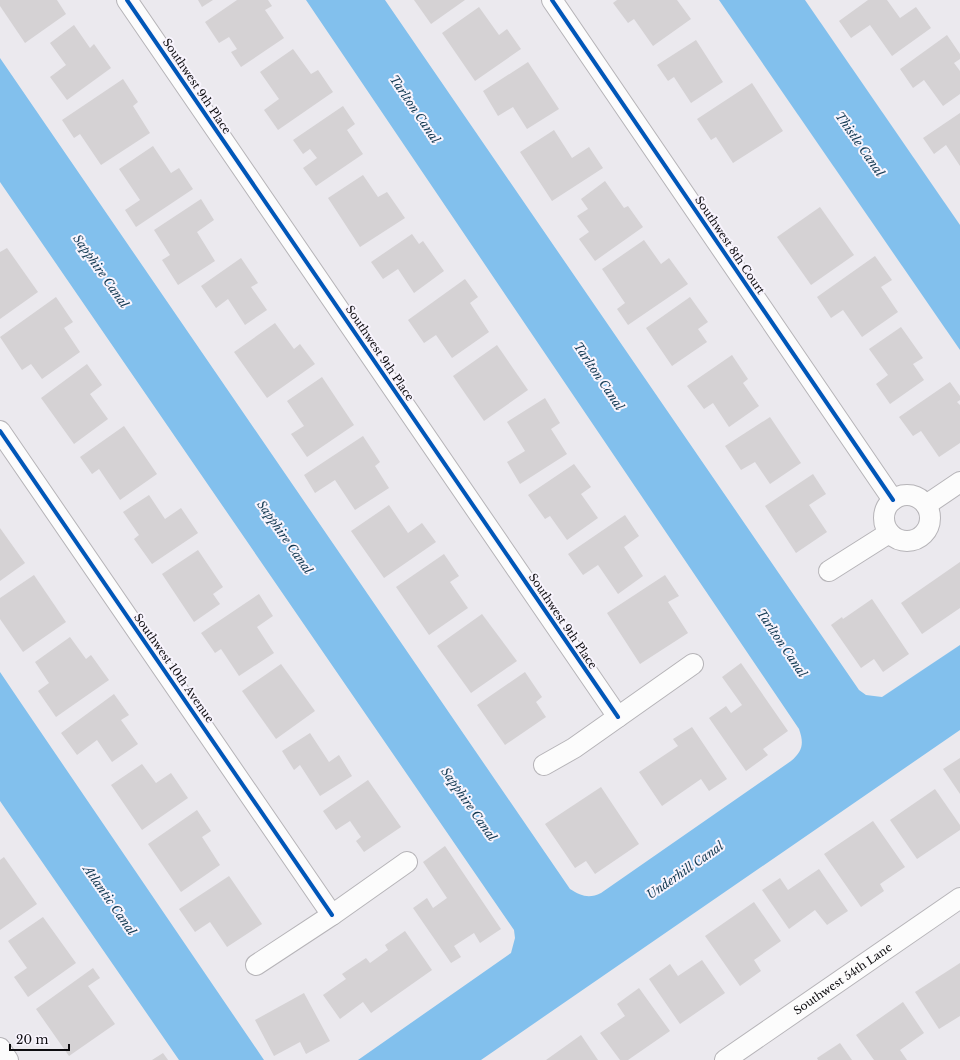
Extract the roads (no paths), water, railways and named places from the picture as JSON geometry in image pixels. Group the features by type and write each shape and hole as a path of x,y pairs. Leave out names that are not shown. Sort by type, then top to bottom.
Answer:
{"street":[{"name":"Southwest 9th Place","path":"127,0 618,717"},
{"name":"Southwest 8th Court","path":"552,0 893,500"},
{"name":"Southwest 10th Avenue","path":"0,431 332,915"},
{"path":"926,505 960,482"},
{"path":"907,495 914,496 926,505 931,520 924,534 910,542 895,538 889,533 884,519 885,512 893,500 907,495"},
{"path":"829,571 889,533"},
{"path":"544,765 618,717 693,664"},
{"path":"256,965 332,915 407,862"},
{"name":"Southwest 54th Lane","path":"725,1060 960,898"},
{"path":"0,1048 8,1060"}],"water":[{"path":"306,0 385,0 859,690 866,695 882,697 960,645 960,730 481,1060 358,1060 511,953 515,938 514,930 0,182 0,58 570,889 585,896 593,896 601,893 791,761 800,750 802,738 799,729"},
{"name":"Thistle Canal","path":"719,0 805,0 960,225 960,350"},
{"name":"Atlantic Canal","path":"0,672 264,1060 179,1060 0,801"}],"water label":[{"name":"Tarlton Canal","path":"415,109"},
{"name":"Sapphire Canal","path":"101,271"},
{"name":"Tarlton Canal","path":"599,376"},
{"name":"Sapphire Canal","path":"285,537"},
{"name":"Tarlton Canal","path":"782,643"},
{"name":"Sapphire Canal","path":"469,804"},
{"name":"Underhill Canal","path":"685,870"}]}
